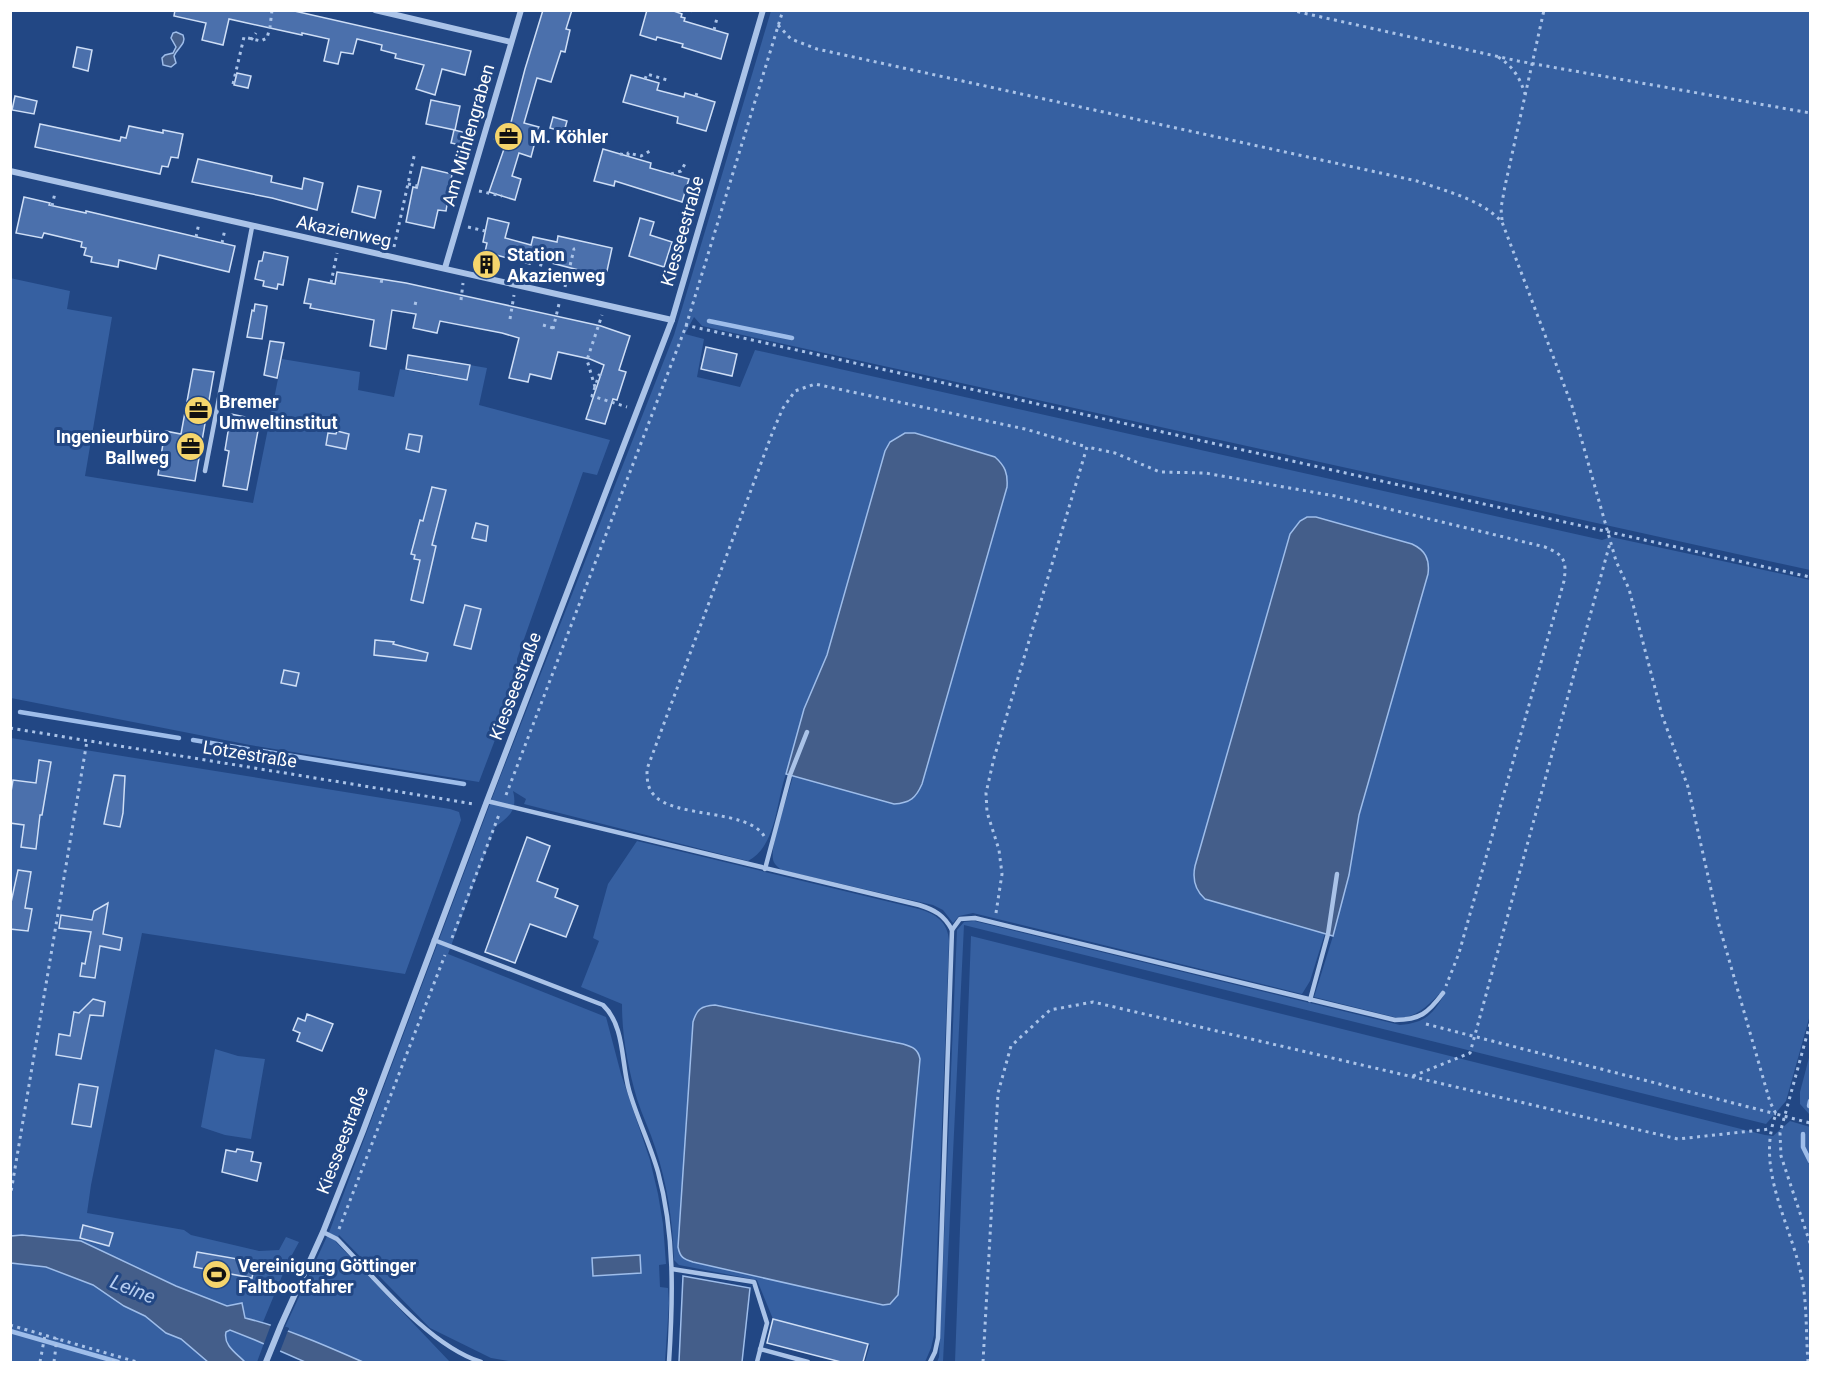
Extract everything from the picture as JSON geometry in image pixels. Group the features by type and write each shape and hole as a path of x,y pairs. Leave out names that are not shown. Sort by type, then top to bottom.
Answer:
{"street":[{"path":"375,10 511,42"},
{"name":"Am Mühlengraben","path":"445,268 521,10"},
{"name":"Kiesseestraße","path":"266,1362 363,1131 672,320 763,10"},
{"name":"Akazienweg","path":"10,171 672,320"}],"lane":[{"path":"205,471 252,227"},
{"path":"765,868 790,775 807,732"},
{"path":"486,804 502,804 930,909 941,914 952,930"},
{"path":"1310,1000 1328,934 1337,874"},
{"path":"930,1362 938,1338 952,930 960,919 967,918 994,923 1395,1020 1409,1020 1428,1012 1443,993"},
{"path":"434,940 603,1005 611,1013 616,1025 629,1090 658,1172 667,1220 672,1269 669,1362"},
{"path":"322,1232 334,1237 425,1329 467,1358 481,1362"},
{"path":"672,1269 754,1282 767,1323 757,1362"},
{"path":"760,1349 808,1362"}],"path":[{"path":"233,84 244,37 263,41 267,38 272,10"},
{"path":"334,1237 449,946 686,326 783,10"},
{"path":"1290,10 1533,64 1810,113"},
{"path":"1544,10 1501,208 1502,222 1572,406 1616,561 1629,589 1662,716 1688,787 1719,925 1770,1102 1776,1114 1770,1130 1769,1163 1803,1283 1808,1362"},
{"path":"714,30 717,18"},
{"path":"778,25 790,39 817,49 1417,181 1484,206 1502,222"},
{"path":"251,40 256,33"},
{"path":"1494,55 1515,71 1522,84 1525,97"},
{"path":"645,79 647,74 667,80"},
{"path":"696,96 698,89"},
{"path":"484,135 519,144"},
{"path":"620,154 641,156 650,151"},
{"path":"392,257 415,152"},
{"path":"672,174 681,171 686,162"},
{"path":"52,206 57,182"},
{"path":"408,184 418,186"},
{"path":"468,188 502,196"},
{"path":"458,224 485,231"},
{"path":"331,283 338,245"},
{"path":"535,288 542,260"},
{"path":"461,300 465,273"},
{"path":"380,281 386,282"},
{"path":"510,319 517,284"},
{"path":"595,387 587,360 605,304"},
{"path":"543,325 553,328"},
{"path":"686,326 1810,577"},
{"path":"601,375 599,375 592,396 637,410"},
{"path":"770,848 763,833 753,824 667,804 654,796 647,783 647,769 776,423 795,391 815,384 1025,429 1115,453 1160,472 1205,473 1335,496 1545,547 1560,553 1566,566 1564,581 1459,953 1443,993"},
{"path":"994,923 1002,874 999,850 987,812 986,793 997,747 1087,447"},
{"path":"1412,1076 1470,1053 1611,540"},
{"name":"Lotzestraße","path":"10,728 486,804"},
{"path":"10,1198 87,741"},
{"path":"982,1362 998,1093 1011,1046 1050,1010 1094,1002 1678,1138 1770,1130"},
{"path":"1409,1020 1810,1123"},
{"path":"1810,1024 1780,1133 1780,1156 1810,1243"},
{"path":"10,1325 137,1362"},
{"path":"39,1362 45,1335"},
{"path":"54,1362 57,1340"},
{"path":"113,1362 115,1356"}],"shaded area":[{"path":"771,11 1810,11 1810,570 702,326 694,317 685,334 704,339 697,377 740,387 755,350 1602,540 1611,537 1810,580 1810,1015 1786,1101 1766,1124 964,925 943,1362 937,1362 957,930 964,922 974,921 1400,1025 1426,1017 1444,995 1439,994 1416,1013 1398,1018 1314,997 1333,936 1325,933 1310,981 1302,994 973,913 959,916 953,923 943,910 933,905 781,870 774,862 773,852 793,776 786,774 770,834 758,854 748,861 524,804 526,799 513,791 513,808 508,816 495,827 448,954 606,1017 621,1074 650,1160 658,1194 666,1264 659,1265 660,1287 668,1288 669,1303 665,1362 515,1362 491,1358 430,1328 339,1235 336,1242 450,1362 363,1362 288,1331 289,1328 285,1327 330,1230 499,780 674,335"},
{"path":"10,278 70,291 67,309 112,317 85,476 253,503 282,359 360,372 358,390 394,397 400,369 438,376 441,360 487,368 479,405 610,440 597,475 583,472 517,659 518,679 479,782 250,745 11,698"},
{"path":"11,738 459,812 461,820 405,974 142,933 87,1213 184,1230 191,1235 259,1251 279,1250 286,1237 299,1242 287,1264 263,1322 245,1318 242,1303 227,1306 176,1286 81,1241 11,1236"},
{"path":"637,841 919,909 936,916 944,924 949,941 934,1335 925,1362 865,1362 870,1345 773,1319 757,1280 679,1265 674,1260 671,1217 666,1189 655,1147 631,1076 624,1040 622,1004 581,987 599,941 593,938 608,884"},
{"path":"971,936 1765,1135 1773,1136 1790,1121 1810,1127 1810,1362 955,1362"},
{"path":"215,1049 238,1056 265,1059 251,1139 225,1135 201,1127"},
{"path":"1810,1054 1810,1115 1800,1104 1800,1092"},
{"path":"10,1263 46,1267 93,1285 124,1306 145,1316 166,1333 181,1339 208,1362 11,1362"},
{"path":"229,1330 264,1343 257,1362 245,1362 231,1348 226,1340 226,1331"}],"water":[{"path":"176,32 184,38 174,56 176,63 171,67 163,65 162,58 173,53 176,47 171,38"},
{"path":"905,433 915,433 995,457 1005,470 1007,487 922,784 912,799 894,804 786,774 804,709 827,655 885,451 890,442"},
{"path":"1307,517 1316,517 1412,544 1423,552 1428,564 1428,574 1359,815 1349,875 1333,936 1205,899 1195,884 1194,876 1290,534 1300,521"},
{"path":"715,1005 903,1044 912,1047 918,1053 920,1059 898,1295 890,1304 883,1305 693,1262 684,1259 681,1255 678,1247 693,1022 700,1009"},
{"name":"Leine","path":"11,1236 81,1241 176,1286 227,1306 242,1303 245,1318 290,1332 363,1362 305,1362 230,1330 226,1332 226,1341 245,1362 208,1362 181,1339 166,1333 145,1316 124,1306 93,1285 46,1267 11,1263"},
{"path":"640,1255 641,1273 593,1276 592,1258"},
{"path":"683,1276 750,1288 742,1362 679,1362"}],"pier":[{"path":"272,1322 289,1328 279,1354 263,1346"}],"building":[{"path":"175,10 290,10 471,51 465,75 442,69 435,95 416,89 424,65 395,58 396,54 381,50 382,45 357,39 353,54 341,52 338,64 324,61 329,39 229,19 223,45 202,40 206,23 174,16"},
{"path":"543,10 572,10 566,29 570,30 565,52 561,51 551,82 537,78 524,123 539,127 531,157 519,153 512,176 521,179 515,200 489,192 504,149"},
{"path":"647,10 671,10 682,14 684,21 728,34 721,59 682,47 683,44 640,35"},
{"path":"77,47 92,50 88,71 73,67"},
{"path":"237,73 251,76 248,88 234,85"},
{"path":"631,75 659,83 657,90 684,97 685,93 715,102 706,131 677,123 678,117 623,102"},
{"path":"15,96 37,101 34,114 12,110"},
{"path":"431,100 460,106 455,130 426,124"},
{"path":"553,117 567,121 564,132 550,128"},
{"path":"40,124 120,141 121,137 126,138 129,126 163,133 163,130 183,134 178,158 171,157 168,167 162,166 160,174 35,147"},
{"path":"454,130 467,133 465,146 451,143"},
{"path":"603,149 651,163 650,168 689,179 682,202 615,181 614,186 594,181"},
{"path":"198,159 272,176 271,182 302,189 304,178 323,183 317,210 272,198 192,182"},
{"path":"422,167 452,174 446,211 438,210 434,228 406,222 413,187 417,188"},
{"path":"358,186 381,191 375,218 352,212"},
{"path":"24,197 50,203 49,205 86,213 86,211 235,246 229,272 159,255 156,269 119,260 118,267 91,262 92,257 84,255 86,248 81,247 82,242 44,233 42,238 16,233"},
{"path":"488,218 509,223 505,238 531,245 533,237 557,242 558,236 612,248 607,271 599,270 598,275 532,258 530,264 485,252 487,243 483,242"},
{"path":"640,218 654,222 650,235 672,242 664,267 629,256"},
{"path":"264,252 288,257 283,285 278,284 277,289 263,286 264,281 255,279 259,261 262,261"},
{"path":"337,272 406,283 601,326 630,336 619,370 626,372 617,400 613,399 605,424 586,419 604,365 590,359 558,352 551,379 530,374 528,382 509,378 519,338 440,321 437,333 413,328 416,314 392,310 386,349 370,346 374,320 310,308 311,304 304,303 309,279 335,284"},
{"path":"255,304 267,306 262,339 247,337"},
{"path":"270,341 284,343 277,378 264,375"},
{"path":"706,347 737,354 732,376 701,369"},
{"path":"408,355 470,365 467,380 406,369"},
{"path":"193,369 214,372 195,481 158,475 165,431 181,434"},
{"path":"231,414 260,420 247,490 223,486 229,451 225,450"},
{"path":"337,431 349,434 346,449 326,445 328,433 336,434"},
{"path":"409,434 422,436 419,452 406,449"},
{"path":"432,487 446,490 432,545 436,546 423,603 411,600 420,560 414,559 415,555 411,554"},
{"path":"476,523 488,526 486,541 472,538"},
{"path":"465,605 481,609 471,649 454,645"},
{"path":"375,640 394,642 393,644 428,653 426,661 374,655"},
{"path":"284,670 299,673 296,686 281,683"},
{"path":"39,760 51,762 42,815 40,815 36,849 21,847 24,825 10,823 10,798 13,780 36,783"},
{"path":"114,775 125,776 120,827 104,824"},
{"path":"527,837 550,846 537,881 558,889 555,897 578,906 566,937 530,924 515,963 485,952"},
{"path":"18,870 31,872 25,908 32,909 28,931 10,929 10,907"},
{"path":"108,903 103,934 122,938 120,950 100,946 95,978 80,976 82,963 85,964 91,932 59,928 61,915 92,920 94,911"},
{"path":"93,999 105,1002 103,1016 90,1015 81,1059 56,1055 59,1034 70,1036 74,1012 79,1013"},
{"path":"307,1014 333,1024 322,1051 297,1041 300,1033 293,1030 298,1018 305,1021"},
{"path":"79,1084 98,1087 91,1127 72,1124"},
{"path":"237,1149 253,1152 251,1161 261,1163 257,1181 222,1172 226,1150 236,1152"},
{"path":"83,1225 113,1233 109,1246 80,1238"},
{"path":"197,1252 255,1262 252,1278 194,1267"},
{"path":"773,1319 868,1344 863,1362 841,1362 767,1343"}],"waterway":[{"path":"709,321 792,338"},
{"path":"20,712 179,738"},
{"path":"193,740 248,749"},
{"path":"262,751 464,784"},
{"path":"1809,1106 1810,1101"},
{"path":"1803,1134 1803,1147 1810,1161"},
{"path":"10,1331 118,1362"}],"place":[{"name":"M. Köhler","path":"509,136"},
{"name":"Station Akazienweg","path":"486,264"},
{"name":"Bremer Umweltinstitut","path":"198,411"},
{"name":"Ingenieurbüro Ballweg","path":"190,446"},
{"name":"Vereinigung Göttinger Faltbootfahrer","path":"217,1275"}]}
